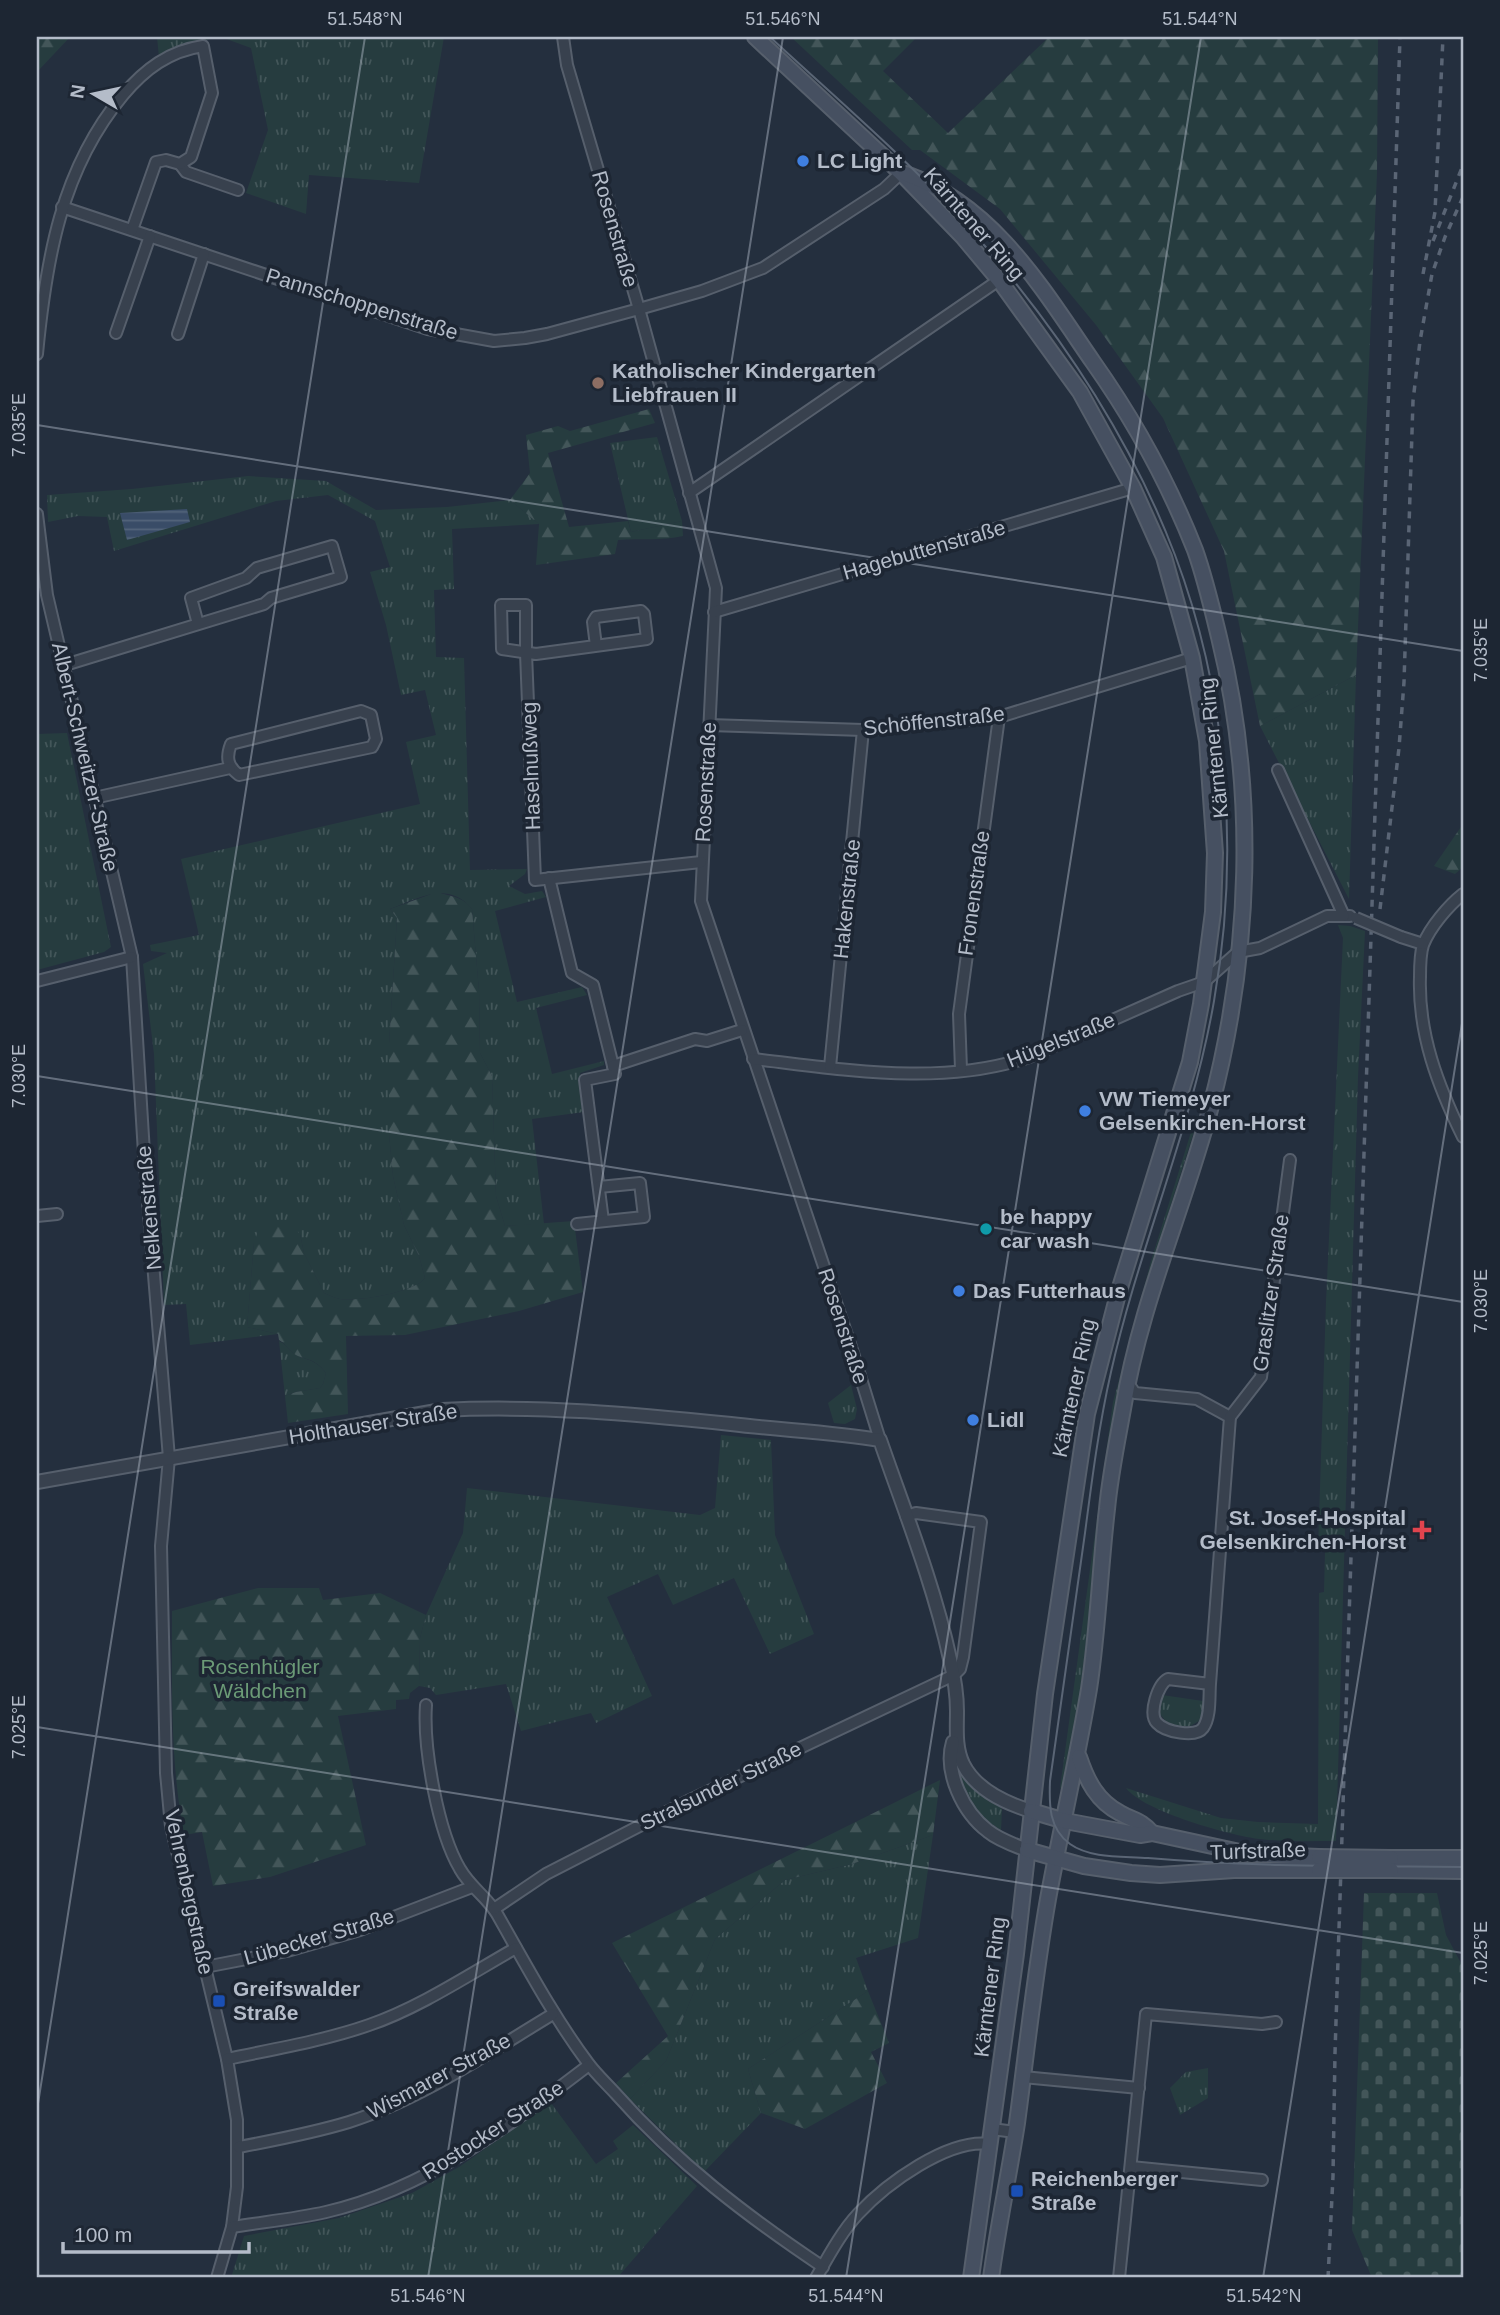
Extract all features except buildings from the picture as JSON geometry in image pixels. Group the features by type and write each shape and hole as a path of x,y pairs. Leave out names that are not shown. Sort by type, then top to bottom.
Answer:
{"main road":[{"path":"755,37 901,173"},
{"name":"Kärntener Ring","path":"901,173 963,237 999,280 1080,392 1133,488 1164,557 1192,658 1207,741 1215,853 1213,912 1190,1062 1118,1294 1090,1401 1045,1694 1016,1954 971,2278"},
{"name":"Kärntener Ring","path":"901,173 931,183 956,198 1007,244 1109,384 1159,473 1196,554 1231,685 1243,789 1245,849 1238,952 1223,1058 1209,1114 1149,1297 1127,1382 1107,1502 1091,1676 1029,2017 1015,2133 990,2278"},
{"path":"1078,1754 1087,1781 1101,1800 1124,1815 1142,1822 1152,1833"},
{"path":"1031,1811 1065,1821"},
{"name":"Turfstraße","path":"1065,1821 1140,1835 1152,1833 1244,1853 1319,1863"},
{"path":"1027,1850 1056,1860"},
{"name":"Turfstraße","path":"1391,1864 1463,1858"},
{"name":"Turfstraße","path":"1056,1860 1100,1869 1160,1875 1319,1863 1391,1864 1463,1871"}],"street":[{"name":"Rosenstraße","path":"563,37 567,65 639,309 716,589 701,901 945,1635 954,1675 959,1753 973,1779 1008,1804 1031,1811"},
{"path":"37,354 42,304 62,207 88,144 115,104 140,76 168,56 203,46 212,93 191,157 180,164"},
{"path":"132,230 156,162 166,160 180,164 186,172 238,190"},
{"name":"Pannschoppenstraße","path":"62,207 428,329 494,341 547,334 702,291 763,268 884,189 901,173"},
{"path":"116,333 150,236"},
{"path":"178,334 204,254"},
{"path":"689,493 999,280"},
{"name":"Hagebuttenstraße","path":"715,612 1133,488"},
{"name":"Albert-Schweitzer-Straße","path":"37,514 47,595 132,957"},
{"path":"65,665 264,604 271,597 341,577 332,546 257,568 246,578 191,598 198,624"},
{"name":"Haselnußweg","path":"526,653 502,649 501,605 526,605 535,880 549,878"},
{"path":"526,653 536,653 596,646 647,639 644,614 641,611 596,617 593,622 596,646"},
{"name":"Schöffenstraße","path":"709,725 863,730 999,718 1192,658"},
{"path":"360,711 371,715 376,739 372,747 239,775 230,768 227,755 231,744 360,711"},
{"name":"Fronenstraße","path":"961,1069 958,1014 999,718"},
{"name":"Hakenstraße","path":"830,1068 863,730"},
{"path":"94,798 230,768"},
{"path":"1278,770 1350,917 1423,944"},
{"path":"603,1222 585,1080 615,1074 593,985 572,972 549,878 701,862"},
{"path":"1463,894 1453,902 1423,944 1419,1001 1427,1049 1442,1094 1463,1137"},
{"name":"Hügelstraße","path":"753,1059 896,1073 1006,1065 1204,982 1238,952 1260,948 1327,916 1350,917"},
{"path":"37,981 132,957"},
{"name":"Nelkenstraße","path":"132,957 169,1458"},
{"path":"613,1066 695,1039 707,1041 742,1030"},
{"name":"Graslitzer Straße","path":"1230,1417 1261,1377 1290,1160"},
{"path":"577,1224 644,1217 640,1183 599,1186"},
{"path":"37,1216 57,1214"},
{"path":"1127,1382 1135,1393 1197,1399 1230,1417 1210,1684 1207,1717 1200,1731 1193,1733 1171,1730 1156,1723 1153,1717 1156,1695 1163,1682 1168,1679 1210,1684"},
{"name":"Holthauser Straße","path":"37,1482 442,1410 588,1410 880,1440"},
{"name":"Vehrenbergstraße","path":"169,1458 161,1546 166,1773 171,1826 227,2059 239,2147 232,2227 217,2278"},
{"name":"Rosenstraße","path":"906,1516 916,1513 981,1522 963,1657 960,1670 954,1675"},
{"name":"Stralsunder Straße","path":"494,1909 546,1874 691,1800 954,1675"},
{"path":"426,1705 424,1728 443,1827 458,1868 494,1909 553,2014 589,2065 639,2120 703,2179 762,2226 823,2267"},
{"name":"Rosenstraße","path":"956,1731 951,1760 956,1786 965,1805 986,1830 1027,1850"},
{"name":"Lübecker Straße","path":"205,1968 287,1951 360,1930 472,1886"},
{"path":"227,2059 289,2047 370,2025 414,2005 516,1948"},
{"name":"Wismarer Straße","path":"239,2147 350,2122 404,2100 553,2014"},
{"path":"1119,2278 1146,2014 1262,2024 1276,2022"},
{"name":"Rostocker Straße","path":"232,2227 326,2212 408,2184 448,2164 589,2065"},
{"path":"1023,2077 1139,2088"},
{"path":"817,2278 856,2215 896,2179 942,2154 991,2137 1015,2133"},
{"path":"1131,2167 1262,2180"}],"green space":[{"path":"37,37 70,37 37,72"},
{"path":"157,37 215,37 159,57"},
{"path":"221,37 444,37 419,183 309,175 306,214 246,193 268,130 251,48"},
{"path":"791,37 917,37 883,71 948,133 1049,37 1378,37 1377,173 1356,675 1260,726 1224,551 1163,418 1096,325 1000,209 920,150 912,150"},
{"path":"649,409 655,423 548,453 569,527 628,521 631,532 682,521 683,536 618,540 615,554 536,565 539,524 510,500 530,473 526,435 558,426 570,431"},
{"path":"657,437 682,521 631,532 610,443"},
{"path":"248,476 326,481 376,510 447,507 510,500 539,524 452,529 454,589 434,590 436,657 464,658 470,870 527,869 525,874 509,886 525,894 542,891 546,897 495,911 517,1002 582,987 587,995 536,1008 552,1074 604,1061 604,1065 580,1073 584,1112 532,1119 544,1224 505,1226 496,1196 492,1076 480,1053 479,991 472,909 463,900 443,893 422,897 390,909 397,918 389,1044 389,1134 393,1176 404,1225 419,1256 425,1278 399,1292 359,1299 340,1299 324,1293 304,1253 300,1234 254,1243 247,1327 278,1334 190,1345 186,1304 164,1305 154,1054 143,964 167,953 151,951 150,945 199,935 181,859 420,804 406,742 436,735 425,690 401,695 386,625 370,572 390,567 375,521 328,495 276,501 114,551 107,517 78,516 48,522 47,495"},
{"path":"1356,675 1349,899 1260,726"},
{"path":"67,733 111,947 104,952 37,970 37,734"},
{"path":"1463,824 1463,867 1455,874 1434,866"},
{"path":"437,892 460,899 472,909 479,991 480,1053 492,1076 496,1196 505,1226 574,1221 583,1292 519,1311 405,1335 346,1336 348,1414 288,1423 285,1396 320,1388 326,1373 316,1363 292,1352 279,1340 278,1334 247,1327 254,1243 258,1231 271,1222 290,1224 300,1234 304,1253 324,1293 338,1299 359,1299 399,1292 425,1278 419,1256 404,1225 393,1176 389,1134 389,1044 397,918 390,909"},
{"path":"1338,925 1365,931 1358,1077 1336,1841 1269,1840 1229,1833 1188,1821 1150,1805 1135,1797 1126,1788 1221,1818 1318,1824 1319,1593 1324,1592 1325,1551 1318,1550 1326,1302 1343,938"},
{"path":"1196,1116 1199,1116 1140,1302 1119,1387 1101,1494 1081,1690 1064,1788 1060,1788 1113,1402 1151,1261"},
{"path":"279,1341 296,1355 317,1364 326,1373 320,1388 285,1396"},
{"path":"851,1385 857,1409 855,1419 845,1424 834,1423 828,1403"},
{"path":"721,1435 771,1440 775,1535 814,1634 770,1654 734,1578 673,1605 658,1574 607,1597 652,1696 596,1723 591,1713 521,1731 506,1684 436,1695 430,1688 419,1686 420,1638 426,1615 463,1533 467,1488 700,1515 715,1508"},
{"name":"Rosenhügler Wäldchen","path":"258,1588 319,1588 323,1600 380,1593 426,1615 420,1638 419,1686 410,1693 409,1699 396,1700 396,1709 338,1716 366,1845 270,1877 213,1886 202,1832 184,1835 179,1807 173,1723 172,1611"},
{"path":"1162,1695 1203,1701 1202,1719 1189,1727 1169,1725 1159,1713"},
{"path":"958,1770 974,1787 1002,1809 1001,1830 985,1819 966,1797"},
{"path":"940,1780 933,1835 852,1864 785,1880 715,1939 666,2061 630,2099 616,2083 668,2036 612,1943"},
{"path":"933,1835 918,1938 856,1958 868,1991 748,2069 761,2113 704,2172 630,2099 666,2061 715,1939 785,1880 852,1864"},
{"path":"1364,1893 1437,1893 1446,1935 1463,1967 1463,2278 1372,2278 1352,2230"},
{"path":"868,1991 889,2043 871,2052 887,2083 805,2129 761,2113 748,2069"},
{"path":"1208,2068 1208,2098 1180,2115 1170,2088 1186,2072"},
{"path":"551,2103 596,2164 618,2149 613,2141 633,2125 697,2186 617,2278 231,2278 244,2236 339,2218 412,2193 459,2167"}],"water":[{"path":"187,509 190,522 127,540 120,513"}],"tram line":[{"path":"770,37 877,134 954,211 1037,310 1090,388 1137,470 1175,555 1193,608 1217,719 1227,832 1222,945 1214,1001 1193,1095 1123,1325 1099,1432 1050,1781 1050,1808 1054,1824 1063,1838 1078,1849 1108,1856 1266,1865 1463,1867"}],"railway":[{"path":"1328,2278 1400,37"},
{"path":"1423,274 1435,212 1443,37"},
{"path":"1433,241 1463,165"},
{"path":"1380,909 1404,682 1413,401 1432,274 1463,197"}],"place":[{"name":"LC Light","path":"803,161"},
{"name":"Katholischer Kindergarten Liebfrauen II","path":"598,383"},
{"name":"VW Tiemeyer Gelsenkirchen-Horst","path":"1085,1111"},
{"name":"be happy car wash","path":"986,1229"},
{"name":"Das Futterhaus","path":"959,1291"},
{"name":"Lidl","path":"973,1420"},
{"name":"St. Josef-Hospital Gelsenkirchen-Horst","path":"1422,1530"},
{"name":"Greifswalder Straße","path":"219,2001"},
{"name":"Reichenberger Straße","path":"1017,2191"}]}
